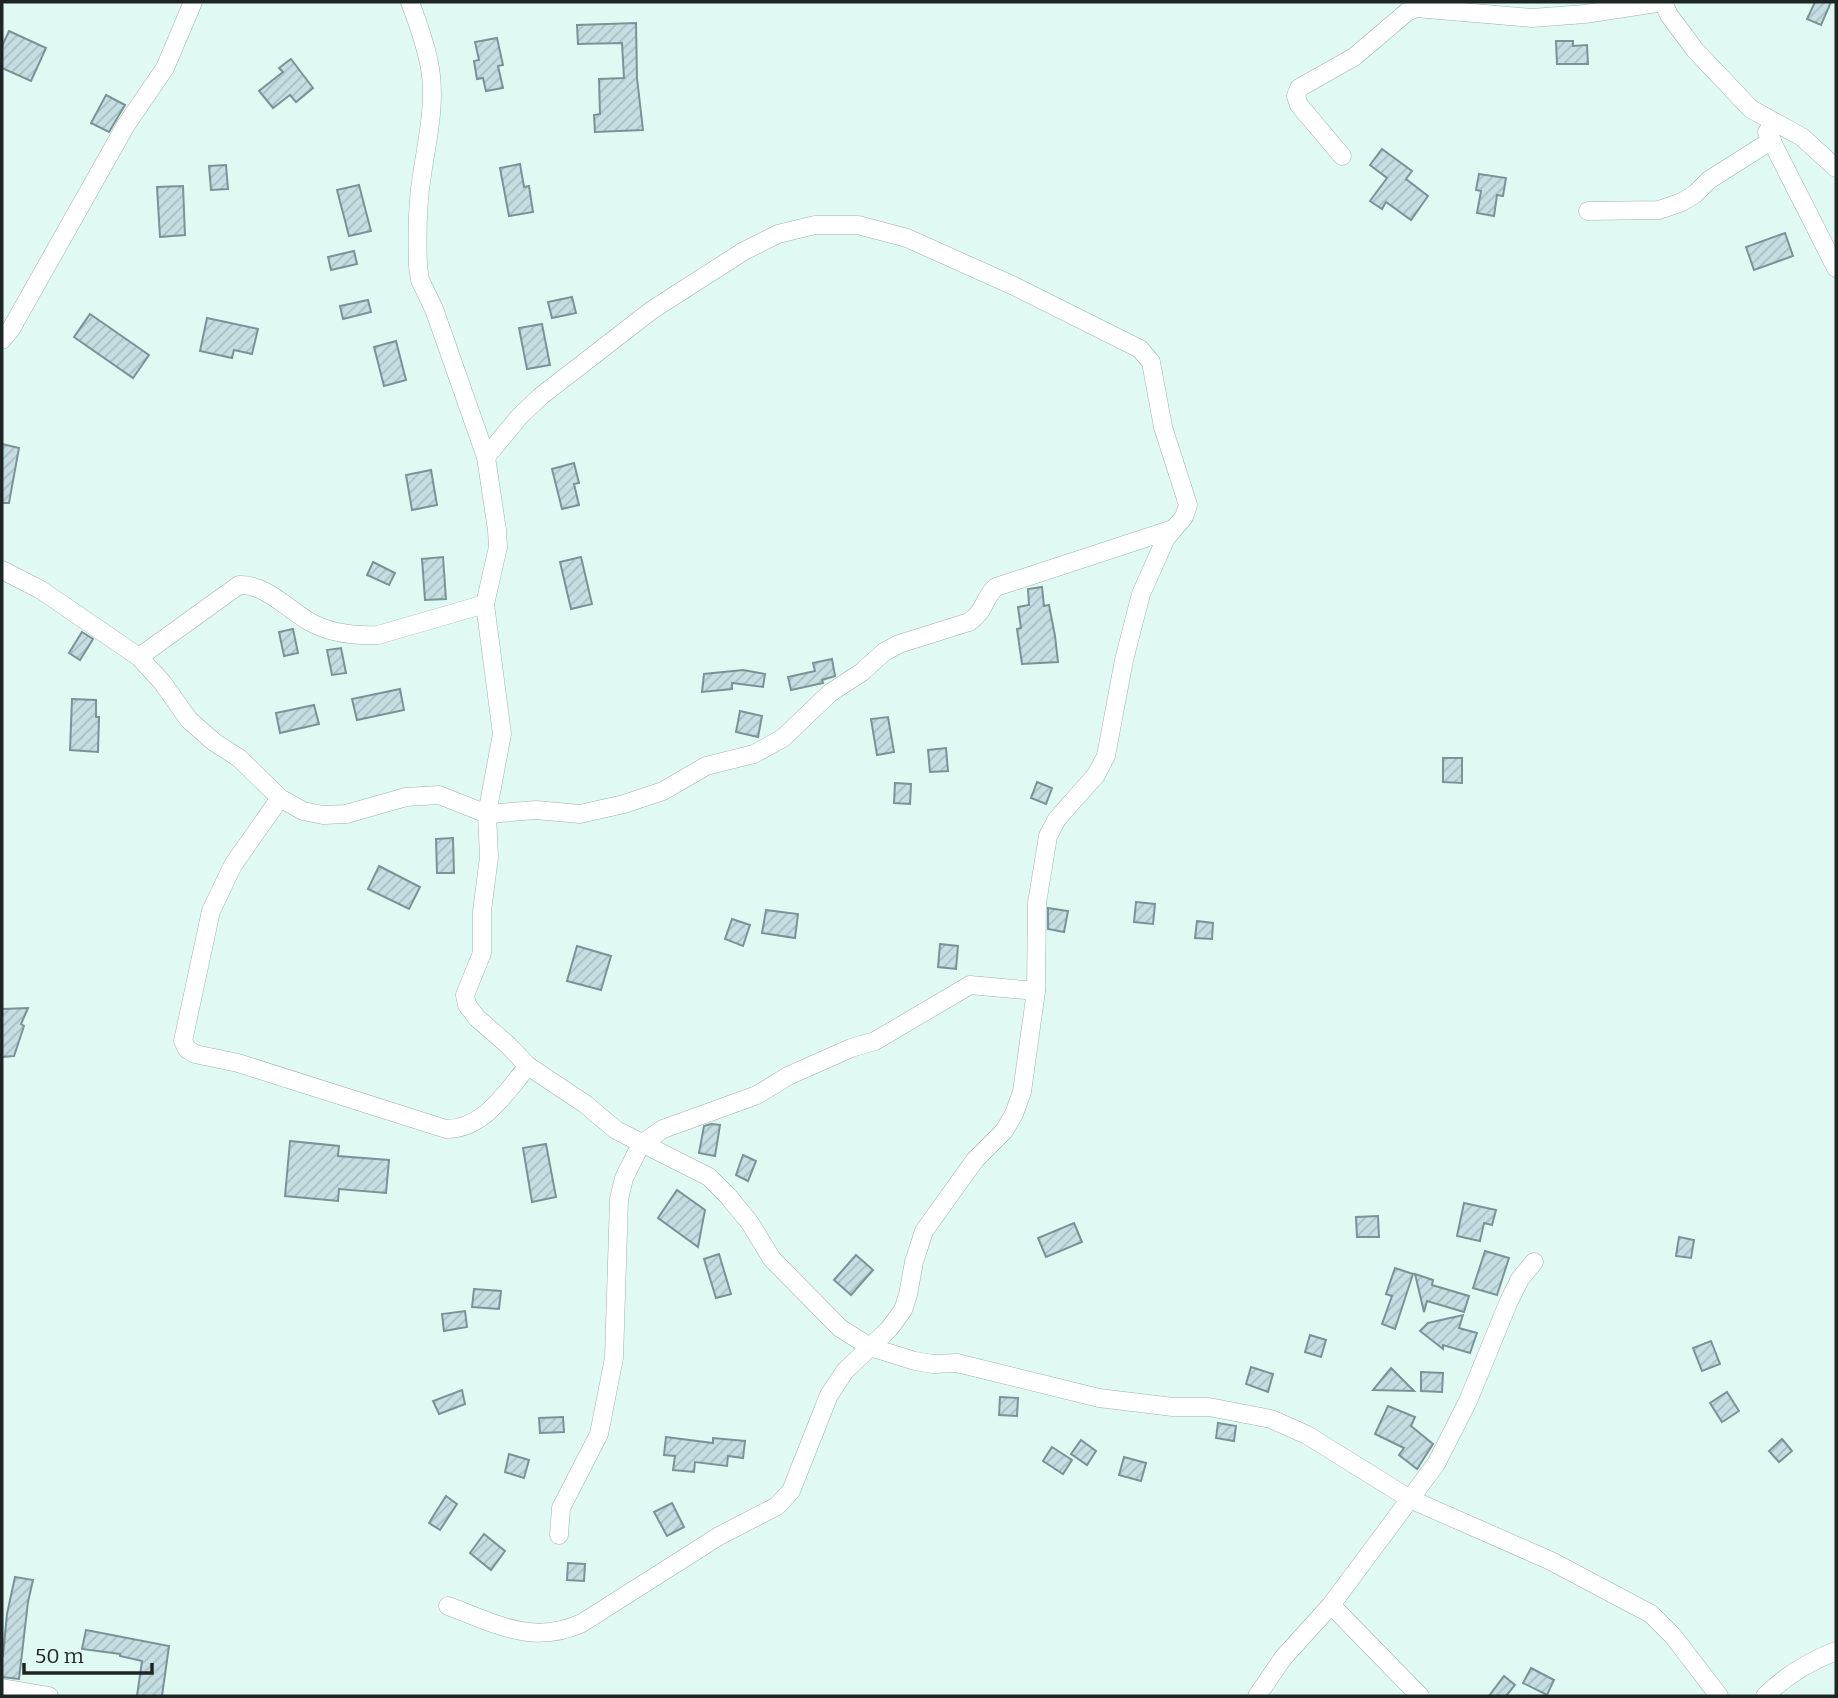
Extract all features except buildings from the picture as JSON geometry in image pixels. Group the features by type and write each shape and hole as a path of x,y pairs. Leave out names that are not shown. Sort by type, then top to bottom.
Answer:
{"street":[{"path":"2,340 11,329 126,125 165,68 193,2"},
{"path":"410,2 422,33 431,80 429,134 421,177 418,266 420,280 486,457 498,547 485,604 502,734 486,814 489,857 482,911 482,953 465,995 467,1005 477,1018 509,1045 528,1066 585,1104 616,1130 709,1177 750,1223 772,1259 840,1328 870,1347 915,1361 933,1364 957,1363 1099,1398 1172,1407 1209,1407 1271,1419 1307,1435 1410,1499 1551,1561 1651,1614 1673,1636 1719,1696"},
{"path":"1342,156 1299,105 1296,96 1299,88 1354,57 1407,12 1416,8 1532,18 1585,14 1663,2 1669,15 1695,50 1752,108 1772,140 1836,268"},
{"path":"1752,108 1802,137 1836,168"},
{"path":"1588,211 1659,210 1682,202 1709,180 1772,140"},
{"path":"448,1605 519,1632 543,1634 570,1629 719,1536 777,1506 791,1491 829,1395 845,1371 889,1329 902,1310 924,1231 975,1160 1004,1131 1014,1114 1022,1092 1036,991 1037,903 1048,836 1057,819 1096,775 1106,756 1124,660 1141,594 1166,538 1184,517 1188,505 1163,427 1154,373 1147,355 1134,345 992,276 907,239 858,225 832,223 778,234 744,251 652,310 541,396 519,417 486,457"},
{"path":"2,570 41,590 139,657 162,682 189,720 214,742 239,758 280,798 303,811 323,815 346,814 406,797 439,795 486,814 536,810 580,814 663,791 706,766 754,754 783,738 830,693 862,672 884,652 899,644 969,622 977,617 990,592 996,587 1173,529"},
{"path":"139,657 239,585 258,588 310,622 329,630 363,636 379,635 485,604"},
{"path":"280,798 233,865 211,911 186,1019 183,1041 187,1049 195,1054 238,1063 446,1129 461,1129 480,1120 528,1066"},
{"path":"559,1535 561,1508 599,1434 614,1357 619,1199 624,1178 641,1144 663,1129 757,1095 788,1076 851,1048 875,1041 970,985 1036,991"},
{"path":"1258,1696 1283,1658 1331,1605 1428,1476 1468,1401 1508,1301 1520,1279 1534,1262"},
{"path":"1331,1605 1420,1696"},
{"path":"1765,1696 1817,1658 1836,1651"},
{"path":"2,1688 49,1696"}]}
